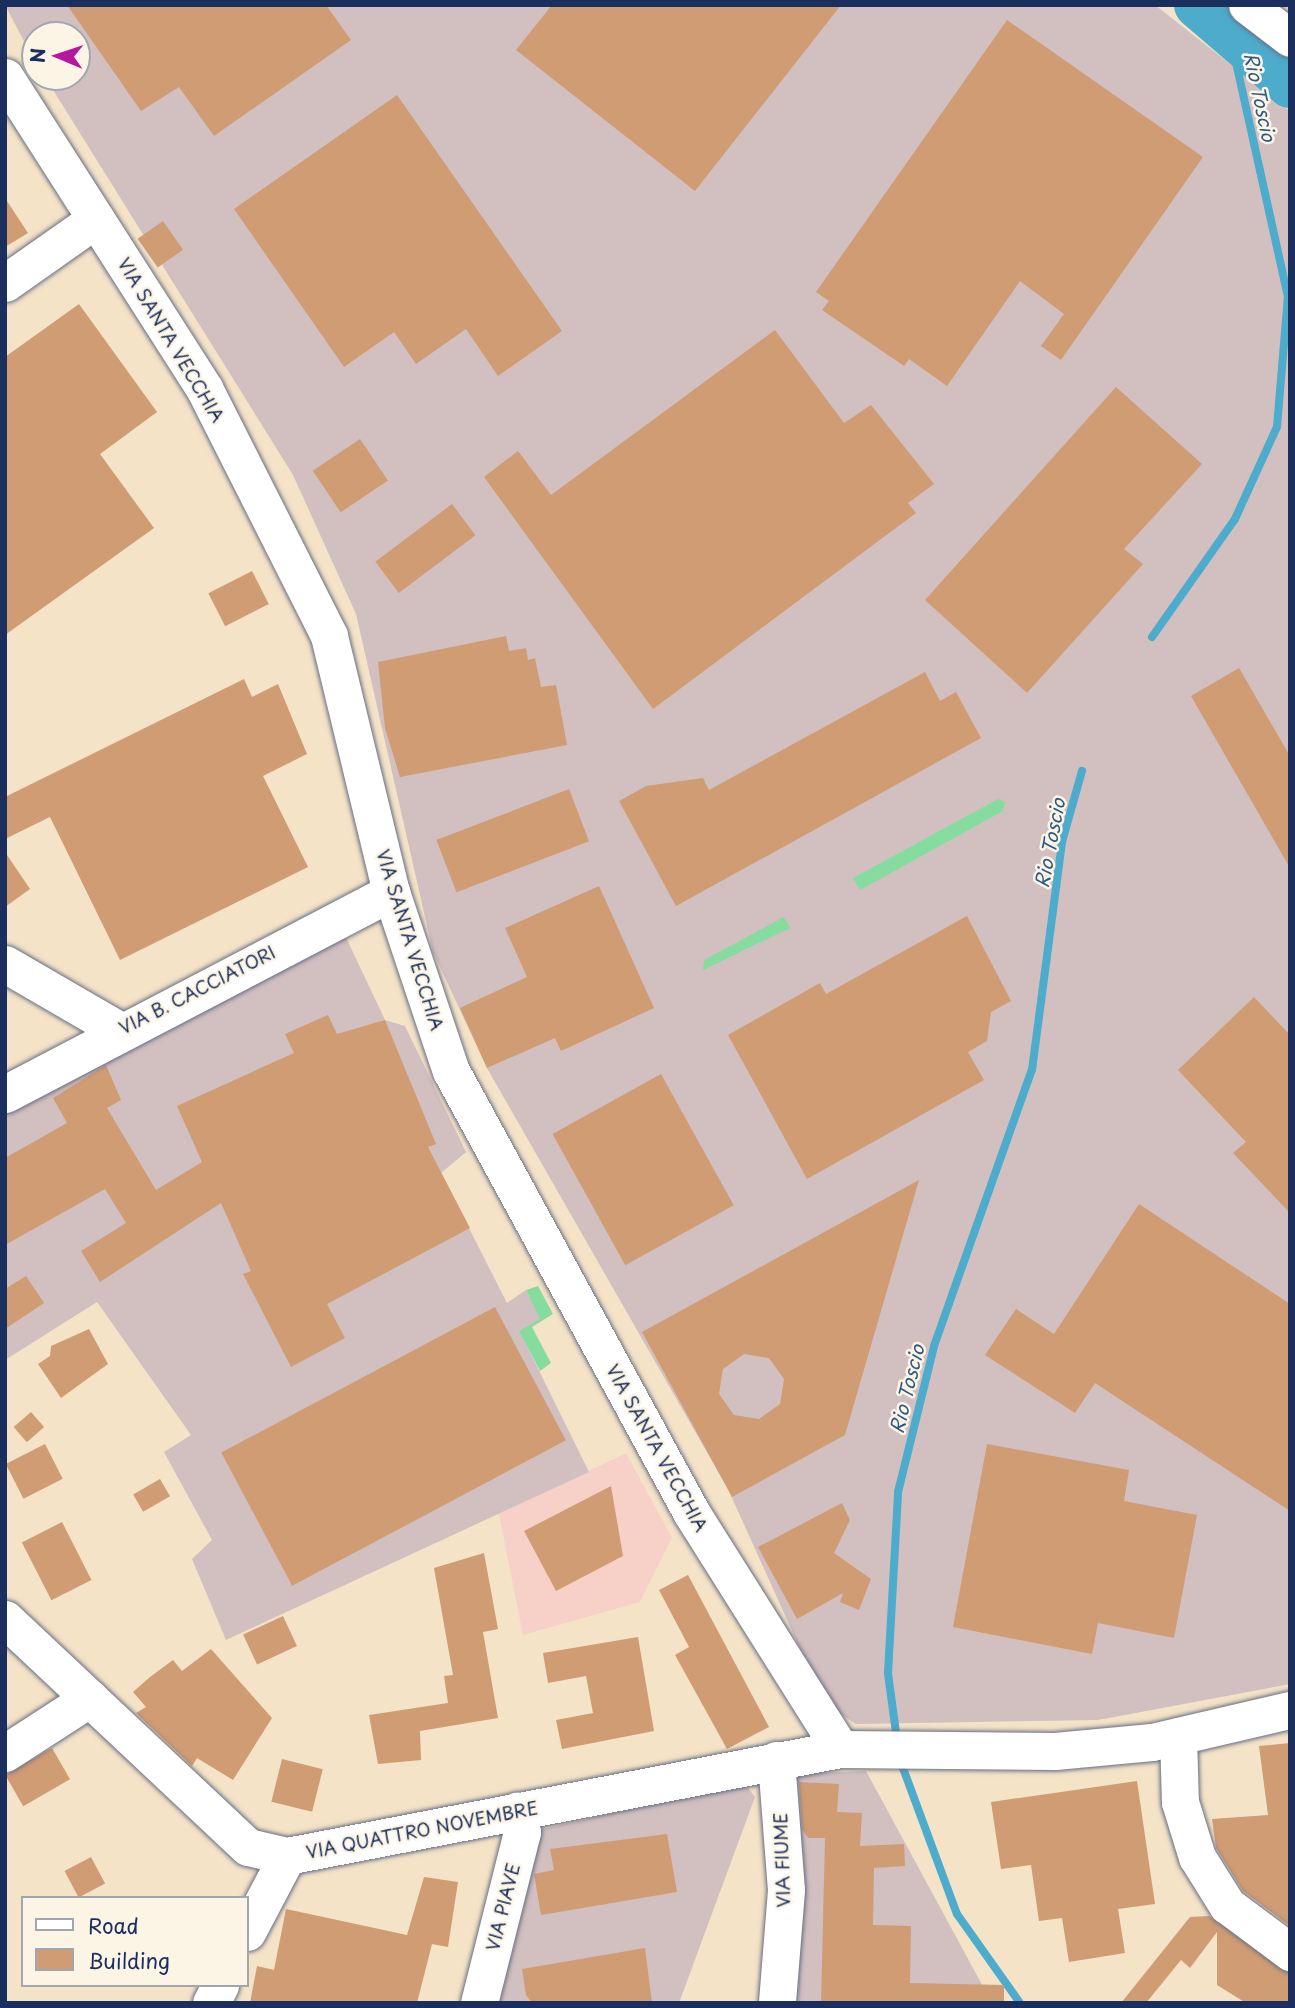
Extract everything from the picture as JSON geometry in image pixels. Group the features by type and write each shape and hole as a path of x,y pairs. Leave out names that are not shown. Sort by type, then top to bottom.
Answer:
{"street":[{"path":"1247,5 1290,38"},
{"name":"VIA SANTA VECCHIA","path":"5,78 205,390 329,636 391,892 451,1071 691,1511 840,1749"},
{"path":"5,283 96,219"},
{"name":"VIA B. CACCIATORI","path":"5,1094 119,1030 391,892"},
{"path":"5,964 119,1030"},
{"name":"VIA QUATTRO NOVEMBRE","path":"5,1619 248,1847 287,1856 840,1749 924,1752 1055,1751 1178,1736 1290,1710"},
{"path":"5,1753 90,1698"},
{"path":"1178,1736 1180,1802 1197,1857 1227,1905 1290,1952"},
{"name":"VIA FIUME","path":"776,1760 786,1889 777,2003"},
{"name":"VIA PIAVE","path":"479,2003 522,1832 517,1811"},
{"path":"248,1930 287,1856"},
{"path":"211,2003 219,1987"}],"shaded area":[{"path":"5,5 1155,5 1290,111 1290,1684 1098,1720 856,1724 825,1704 728,1489 487,1068 433,952 356,614 293,475 54,91 91,91 91,21 21,21 21,35"},
{"path":"342,929 385,1020 405,1026 466,1152 441,1173 507,1303 526,1290 541,1319 520,1332 589,1472 226,1640 192,1559 212,1540 164,1452 191,1435 97,1302 5,1360 5,1108"},
{"path":"626,1453 672,1538 640,1602 523,1635 499,1514"},
{"path":"866,1771 992,2003 784,2003 787,1774"},
{"path":"744,1783 755,1797 679,2003 492,2003 530,1832"}],"green space":[{"path":"998,799 1005,802 1003,811 860,890 853,878"},
{"path":"784,917 790,928 703,970 704,960"},
{"path":"538,1286 553,1314 532,1327 551,1363 540,1371 519,1331 540,1319 526,1290"}],"building":[{"path":"67,5 326,5 351,40 214,136 179,87 141,111 91,39 91,21 78,21"},
{"path":"552,5 841,5 695,191 516,50"},
{"path":"1007,20 1203,157 1061,360 1041,346 1064,314 1020,281 947,386 909,359 904,366 822,310 829,301 816,292"},
{"path":"397,95 562,331 498,376 466,329 416,364 394,332 344,367 234,209"},
{"path":"5,198 28,233 5,247"},
{"path":"163,221 183,250 158,267 138,239"},
{"path":"79,304 157,412 100,454 154,528 5,635 5,357"},
{"path":"775,330 844,423 871,405 934,484 908,503 916,513 653,709 484,477 518,451 551,495"},
{"path":"1116,387 1202,464 1124,549 1143,564 1027,693 925,600"},
{"path":"360,439 388,480 341,512 313,471"},
{"path":"452,504 475,535 399,593 375,562"},
{"path":"252,571 269,604 225,626 208,593"},
{"path":"506,636 509,651 526,648 528,660 535,658 541,687 556,685 567,745 400,777 385,728 378,662"},
{"path":"1239,668 1290,756 1290,868 1191,696"},
{"path":"925,672 940,701 956,692 981,738 676,906 619,801 646,786 703,778 709,790"},
{"path":"244,679 252,697 278,684 307,754 263,776 308,867 120,960 50,817 5,839 5,797"},
{"path":"569,789 589,841 457,892 436,840"},
{"path":"5,852 30,889 5,907"},
{"path":"599,886 654,1008 561,1051 555,1038 487,1068 460,1008 527,977 505,928"},
{"path":"967,916 1011,1001 991,1012 987,1041 968,1052 984,1080 807,1179 728,1035 820,983 826,994"},
{"path":"1254,997 1290,1035 1290,1213 1233,1153 1246,1142 1178,1070"},
{"path":"328,1015 337,1034 385,1020 436,1144 428,1147 470,1228 327,1304 345,1338 291,1367 243,1274 251,1271 221,1203 100,1282 81,1251 126,1223 105,1189 5,1245 5,1158 67,1123 53,1098 106,1065 121,1100 107,1108 156,1190 202,1162 177,1106 294,1053 285,1034"},
{"path":"661,1074 734,1205 625,1265 553,1134"},
{"path":"919,1180 845,1435 732,1497 642,1332","holes":["744,1354 769,1358 784,1379 780,1404 759,1419 734,1415 719,1394 723,1369"]},
{"path":"1139,1204 1290,1304 1290,1511 1095,1383 1075,1413 985,1355 1016,1309 1054,1334"},
{"path":"26,1276 44,1303 5,1329 5,1289"},
{"path":"495,1307 566,1440 292,1586 221,1453"},
{"path":"89,1329 108,1364 61,1398 38,1364 50,1356 51,1346"},
{"path":"31,1412 44,1427 27,1442 14,1427"},
{"path":"45,1444 63,1479 24,1499 6,1464"},
{"path":"987,1444 1129,1470 1124,1501 1197,1515 1174,1638 1098,1623 1092,1654 953,1627"},
{"path":"160,1479 170,1496 143,1512 133,1494"},
{"path":"611,1486 623,1556 556,1591 524,1531"},
{"path":"842,1503 850,1520 834,1553 871,1579 859,1610 840,1602 843,1593 797,1619 758,1547"},
{"path":"62,1522 92,1580 51,1600 22,1542"},
{"path":"484,1553 498,1629 483,1632 498,1718 420,1731 421,1760 378,1764 369,1715 448,1703 444,1676 453,1675 434,1568"},
{"path":"688,1575 769,1727 727,1749 675,1655 689,1647 659,1590"},
{"path":"283,1616 297,1646 257,1665 243,1635"},
{"path":"638,1637 654,1731 562,1749 556,1720 593,1713 586,1676 548,1683 543,1653"},
{"path":"211,1649 272,1718 233,1780 197,1758 192,1766 136,1713 146,1707 133,1692 150,1677 173,1660 182,1671"},
{"path":"1290,1743 1290,1926 1243,1891 1216,1848 1212,1819 1268,1815 1259,1746"},
{"path":"52,1748 70,1779 23,1806 5,1775"},
{"path":"282,1759 323,1769 312,1812 271,1802"},
{"path":"1137,1781 1155,1904 1118,1909 1125,1953 1069,1962 1062,1918 1039,1921 1031,1865 1001,1869 991,1802"},
{"path":"799,1782 839,1784 837,1812 862,1813 860,1846 904,1844 905,1866 874,1868 873,1925 911,1926 910,1983 1004,1985 1004,2003 821,2003 825,1838 808,1838 802,1829"},
{"path":"667,1834 677,1892 541,1915 534,1874 554,1870 550,1849"},
{"path":"91,1857 105,1883 78,1896 65,1871"},
{"path":"424,1877 458,1882 448,1947 432,1944 417,2003 250,2003 257,1966 274,1970 286,1909 407,1935"},
{"path":"1209,1916 1290,1973 1290,2003 1246,2003 1217,1985 1217,1932 1190,1968 1181,1960 1146,2003 1121,2003 1190,1917"},
{"path":"645,1948 652,2003 532,2003 526,1995 522,1969"}],"waterway":[{"path":"1197,5 1290,85"},
{"name":"Rio Toscio","path":"1152,637 1235,519 1277,427 1288,297 1229,30"},
{"name":"Rio Toscio","path":"897,1740 888,1673 898,1492 934,1346 1032,1070 1062,842 1082,771"},
{"name":"Rio Toscio","path":"900,1760 957,1914 1020,2003"}]}
